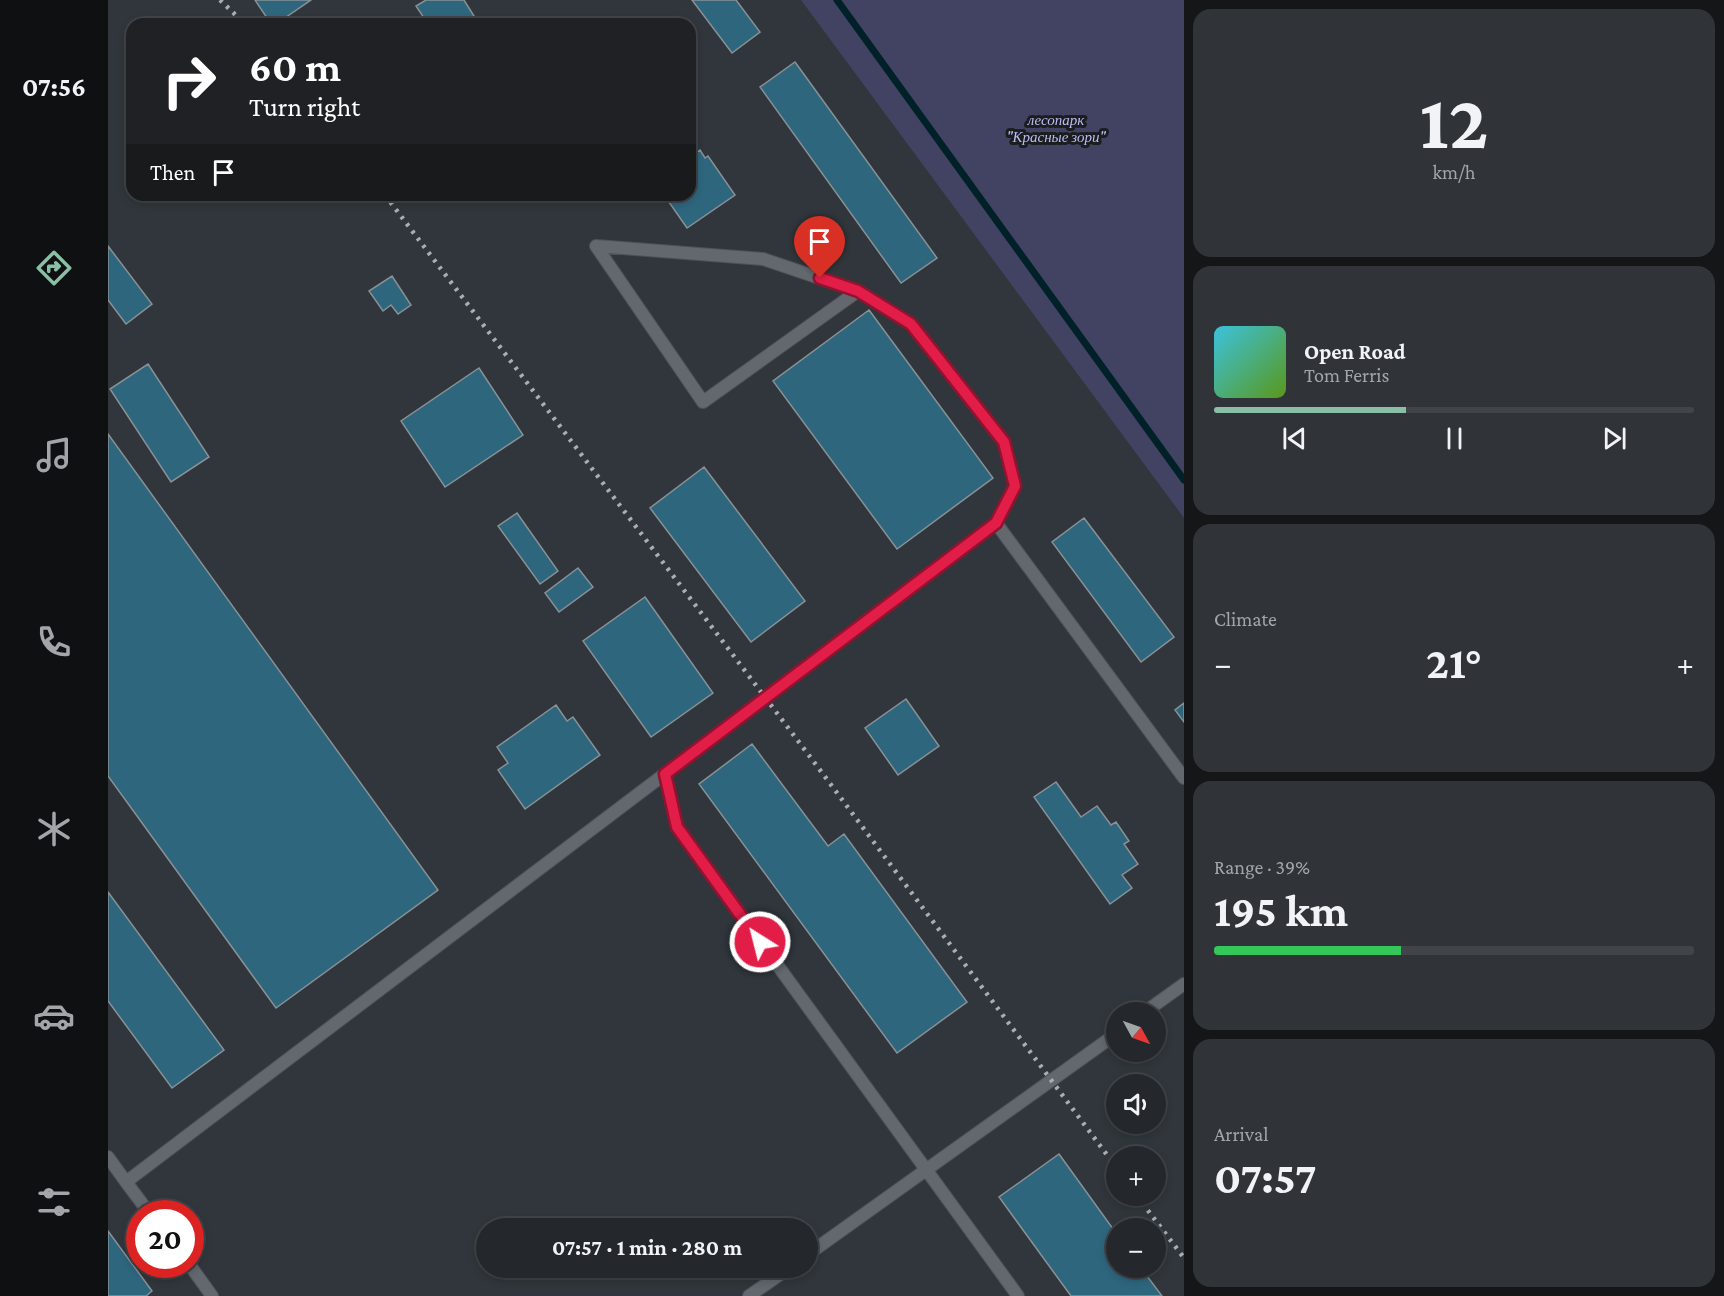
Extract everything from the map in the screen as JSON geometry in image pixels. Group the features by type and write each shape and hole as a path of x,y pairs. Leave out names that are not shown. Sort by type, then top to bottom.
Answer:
{"lane":[{"path":"126,1182 996,523 1015,486 1004,442 911,324 858,291 763,259 596,246 703,402 858,291"},
{"path":"996,523 1184,778"},
{"path":"665,774 677,827 1018,1296"},
{"path":"1159,1002 1184,984"},
{"path":"818,1247 1106,1041"},
{"path":"108,1156 140,1200"},
{"path":"199,1278 212,1296"},
{"path":"749,1296 775,1278"}],"green space":[{"name":"лесопарк \"Красные зори\"","path":"801,0 1184,0 1184,518"}],"building":[{"path":"255,0 311,0 285,18 267,18"},
{"path":"426,0 464,0 475,18 424,18 416,6"},
{"path":"692,0 736,0 760,32 732,53"},
{"path":"795,62 937,258 901,283 760,87"},
{"path":"700,150 705,158 708,156 735,195 687,228 668,201 696,201 696,153"},
{"path":"108,246 152,304 126,324 108,300"},
{"path":"392,276 411,305 398,314 391,305 383,311 369,291"},
{"path":"869,310 993,478 897,549 773,381"},
{"path":"148,364 209,457 171,482 110,389"},
{"path":"479,368 523,435 445,487 401,421"},
{"path":"108,434 438,890 276,1008 108,776"},
{"path":"704,467 805,601 751,642 650,508"},
{"path":"517,513 558,571 540,584 498,526"},
{"path":"1084,518 1174,637 1141,662 1052,542"},
{"path":"578,568 593,587 559,612 545,593"},
{"path":"645,597 713,693 651,737 583,641"},
{"path":"906,699 939,746 898,775 865,728"},
{"path":"1184,703 1184,722 1175,710"},
{"path":"556,705 567,721 573,717 600,755 525,809 498,770 508,763 497,747"},
{"path":"752,744 828,846 844,834 967,1002 897,1053 699,784"},
{"path":"1056,782 1081,817 1097,806 1111,825 1116,822 1129,841 1124,844 1138,864 1122,875 1132,888 1110,904 1034,797"},
{"path":"108,892 224,1050 172,1088 108,1001"},
{"path":"1059,1154 1106,1219 1106,1278 1148,1278 1162,1296 1071,1296 999,1197"},
{"path":"108,1231 126,1256 126,1278 142,1278 152,1291 146,1296 108,1296"}],"waterway":[{"path":"837,0 1184,480"}],"railway":[{"path":"220,0 239,18"},
{"path":"390,201 817,766 1106,1154"},
{"path":"1145,1206 1184,1258"}],"route":[{"path":"760,942 677,827 665,774 996,523 1015,486 1004,442 911,324 858,291 820,278"}]}
